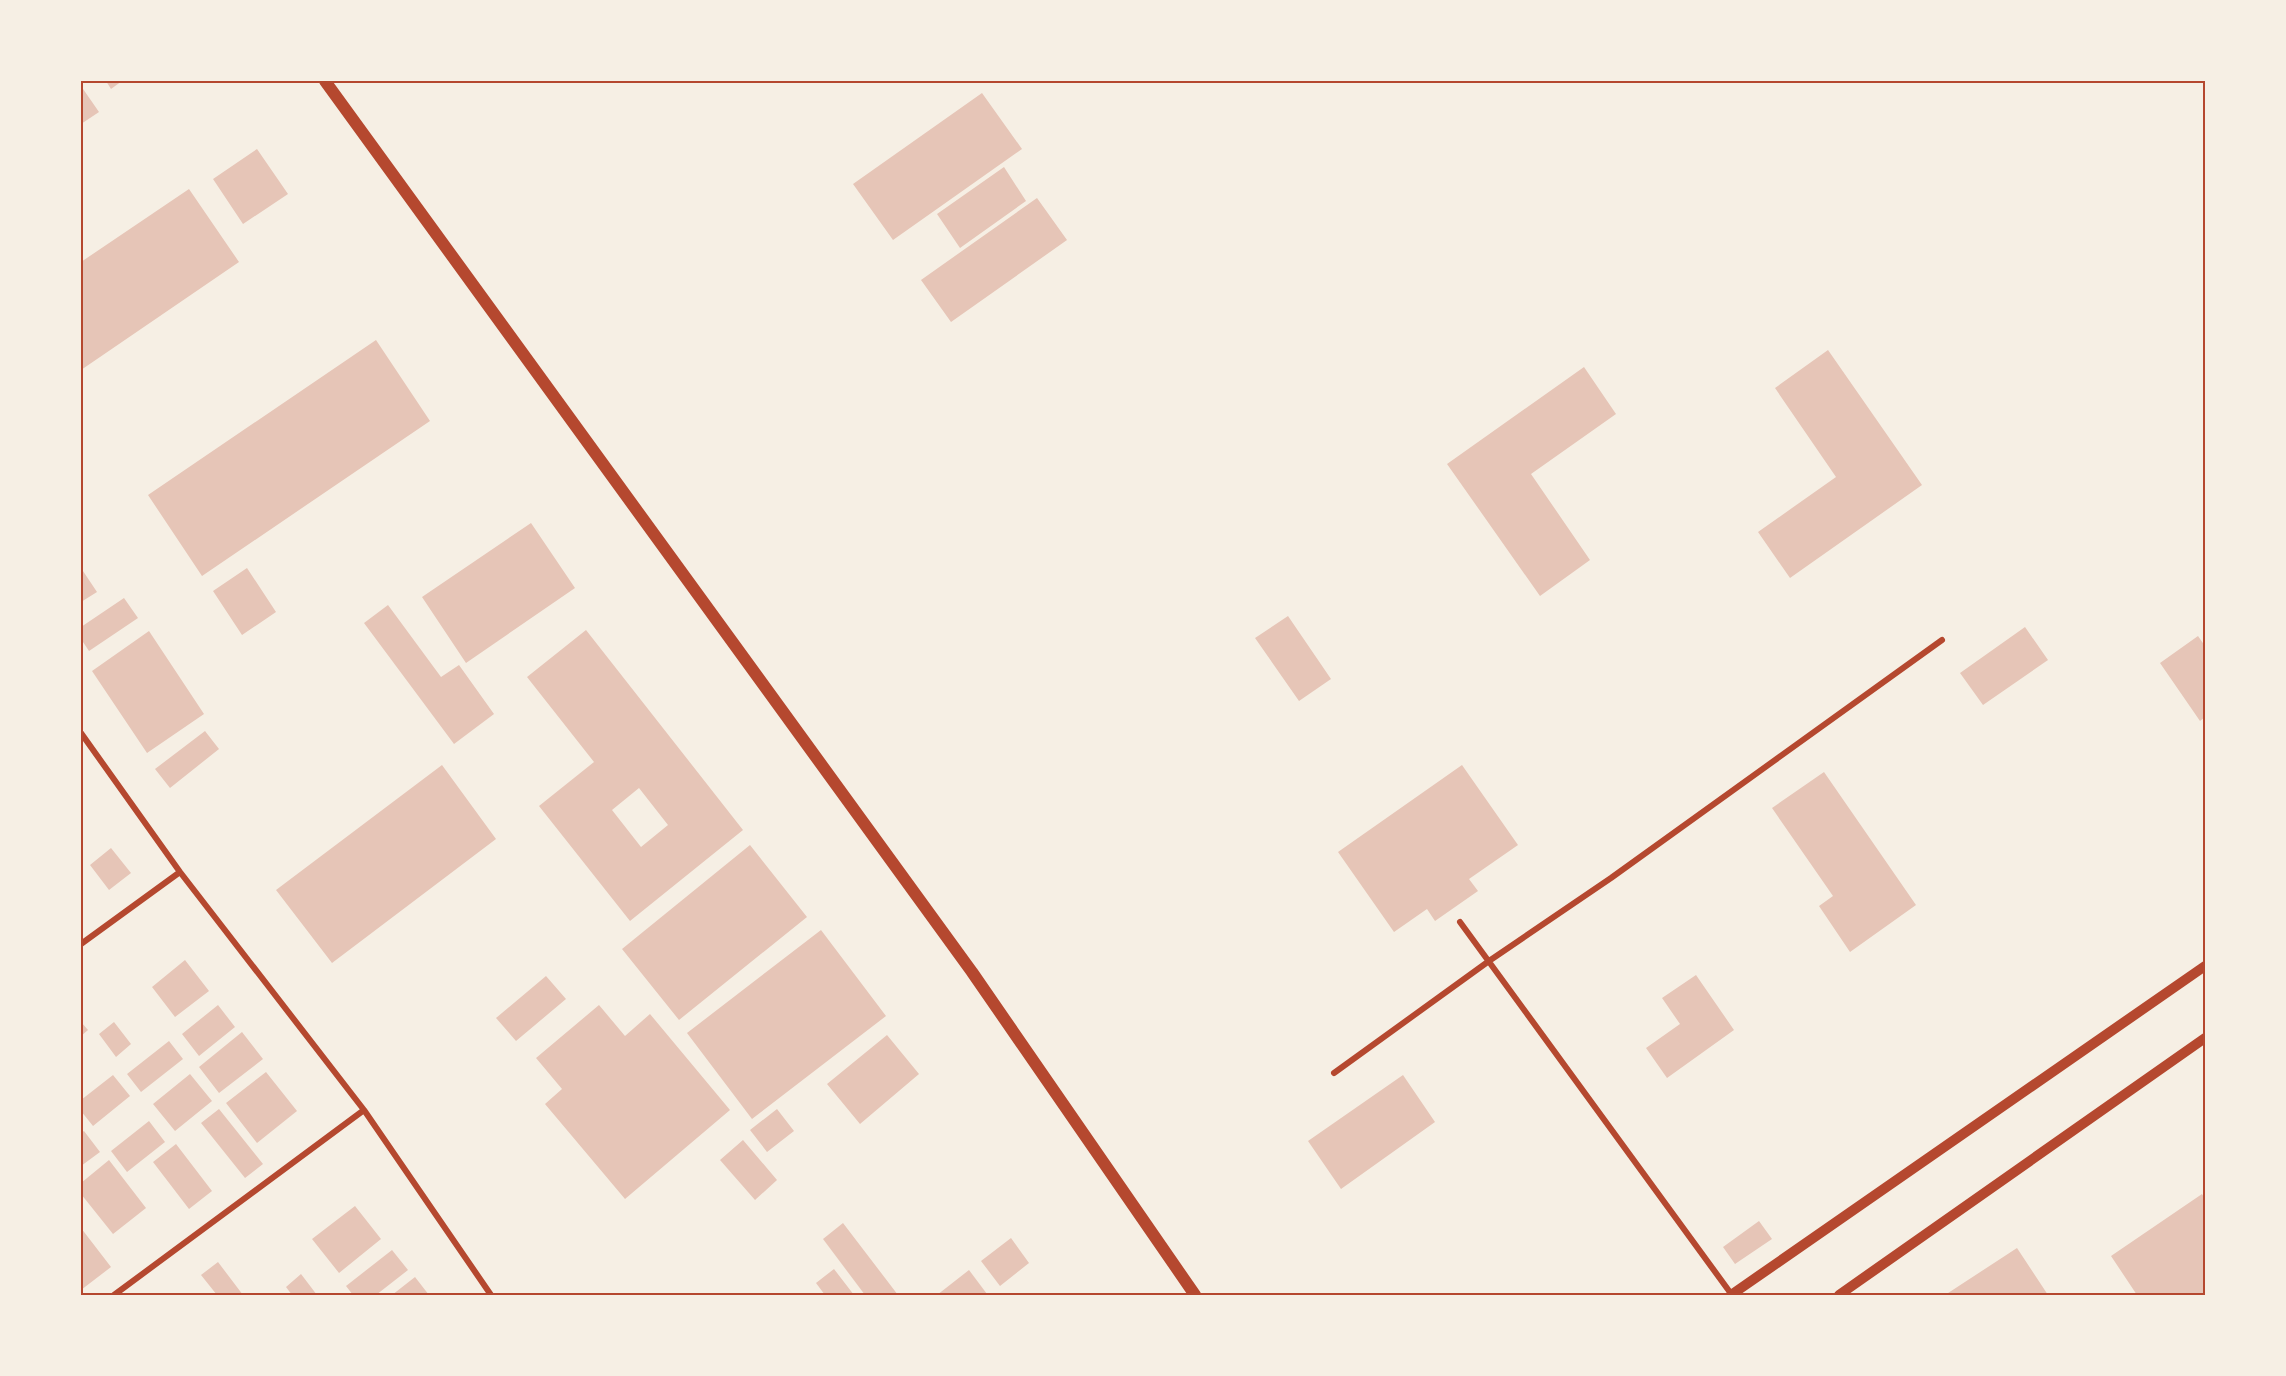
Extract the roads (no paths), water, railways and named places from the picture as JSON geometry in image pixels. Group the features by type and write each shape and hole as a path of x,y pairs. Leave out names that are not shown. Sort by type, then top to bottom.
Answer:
{"main road":[{"path":"326,81 972,972 1195,1295"}],"street":[{"path":"1334,1073 1489,961 1611,878 1942,640"},
{"path":"81,733 180,872 364,1110 491,1295"},
{"path":"81,944 180,872"},
{"path":"1460,922 1732,1295 2205,966"},
{"path":"1839,1295 2205,1038"},
{"path":"114,1295 364,1110"}]}
